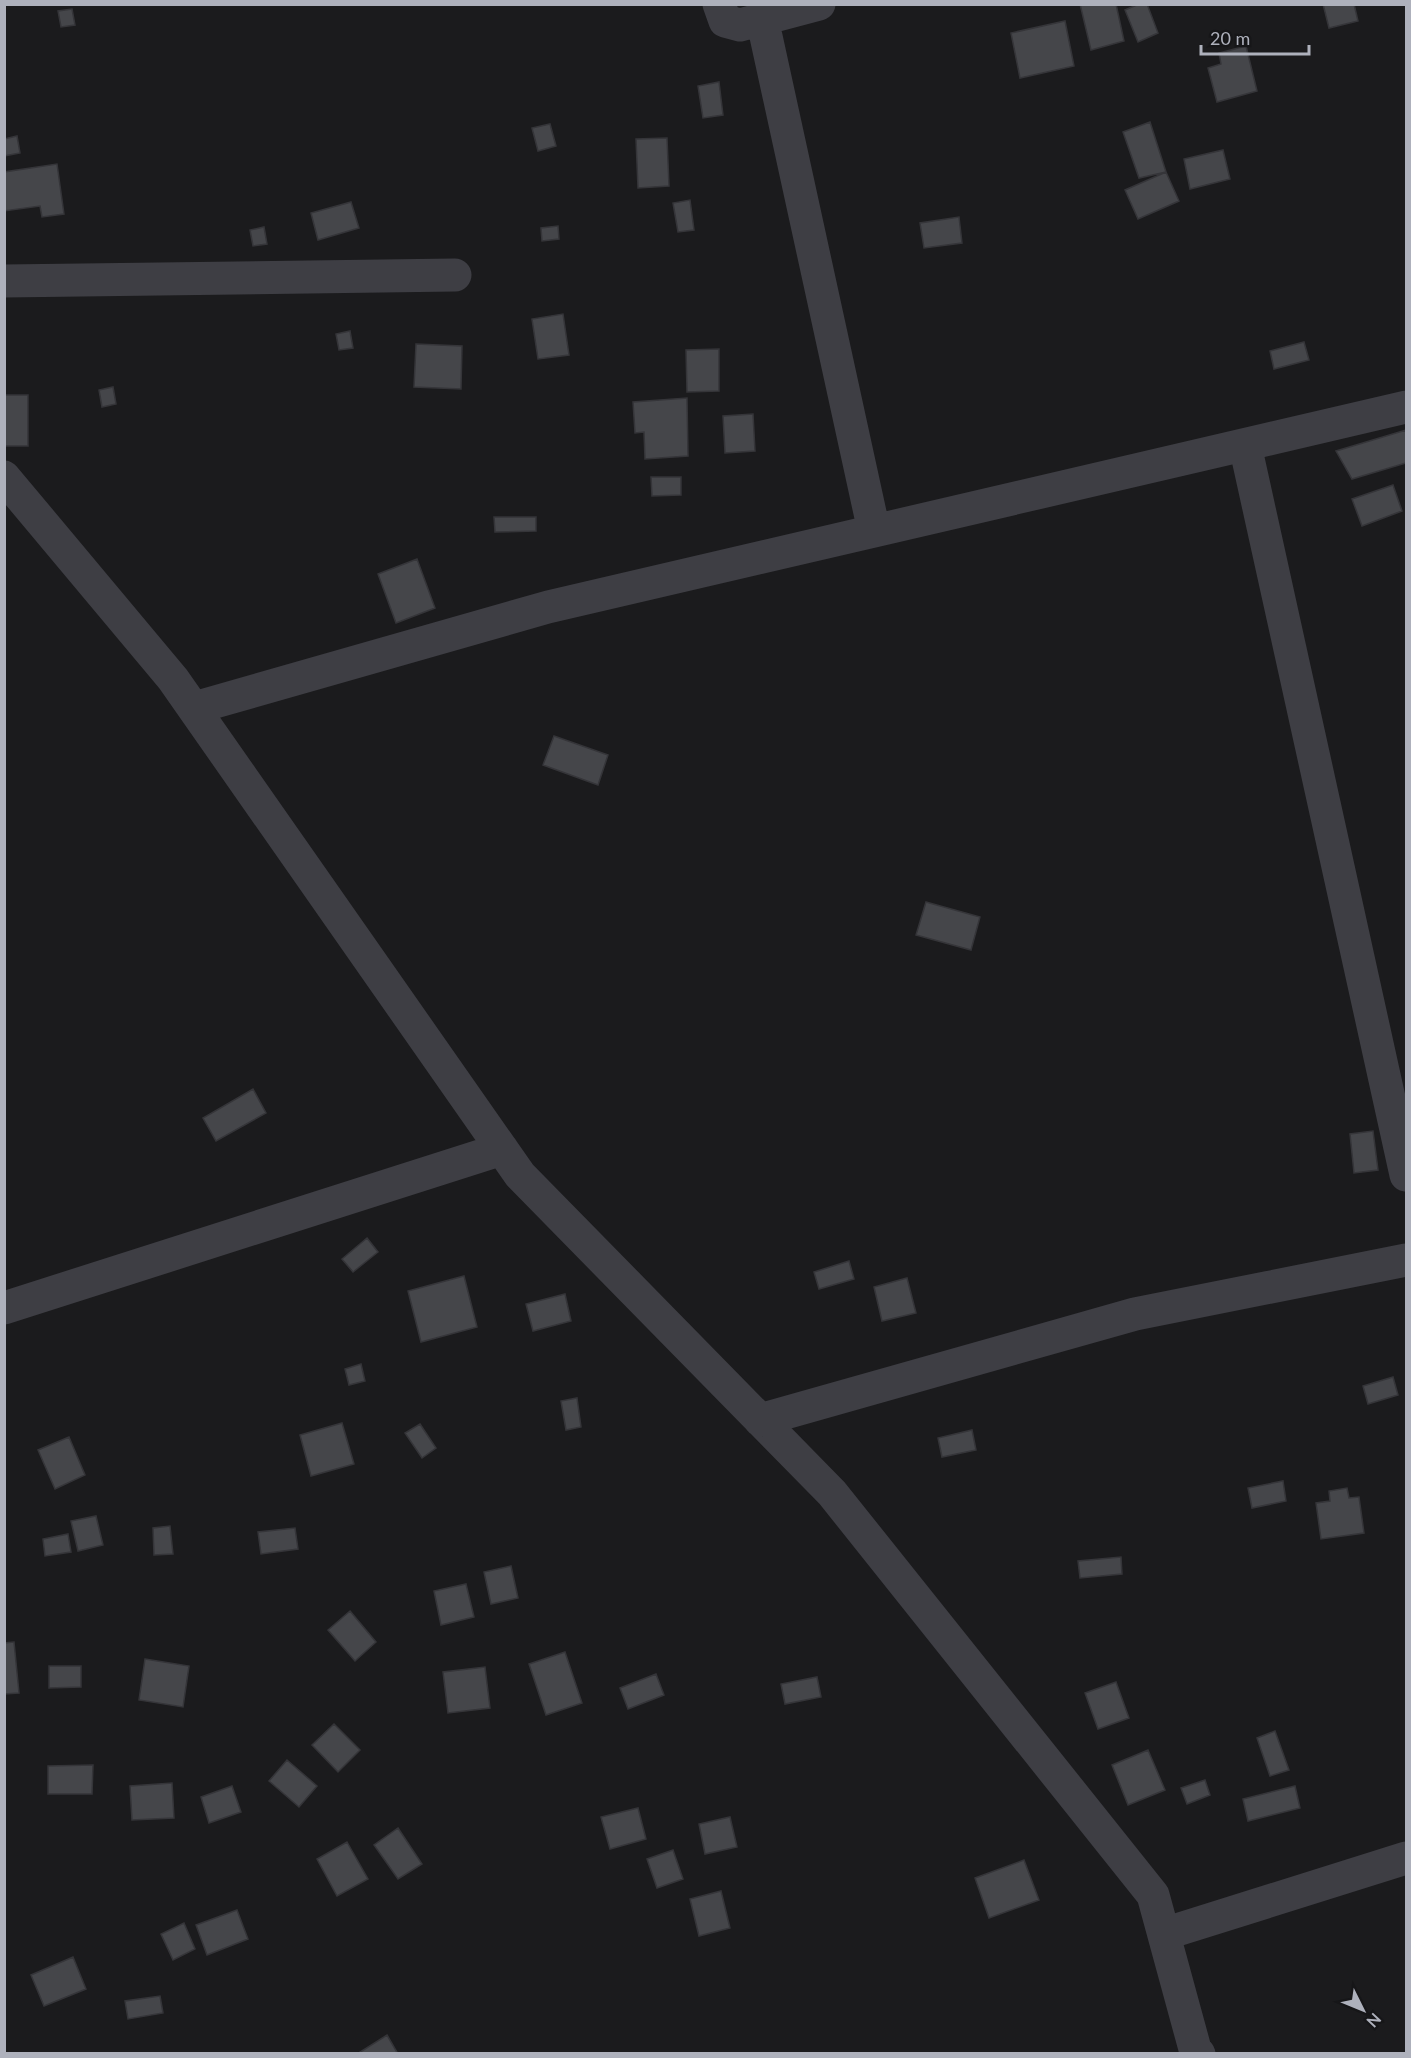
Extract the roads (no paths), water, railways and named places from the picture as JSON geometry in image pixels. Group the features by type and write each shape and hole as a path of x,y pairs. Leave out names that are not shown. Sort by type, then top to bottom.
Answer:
{"street":[{"path":"719,4 725,21 740,24 819,4"},
{"path":"762,18 874,531"},
{"path":"4,281 455,275"},
{"path":"194,708 548,607 1407,408"},
{"path":"1245,445 1407,1175"},
{"path":"4,477 173,679 520,1175 832,1493 1154,1895 1195,2049 1199,2054"},
{"path":"4,1308 502,1149"},
{"path":"760,1420 1135,1314 1407,1260"},
{"path":"1164,1934 1407,1858"}]}
